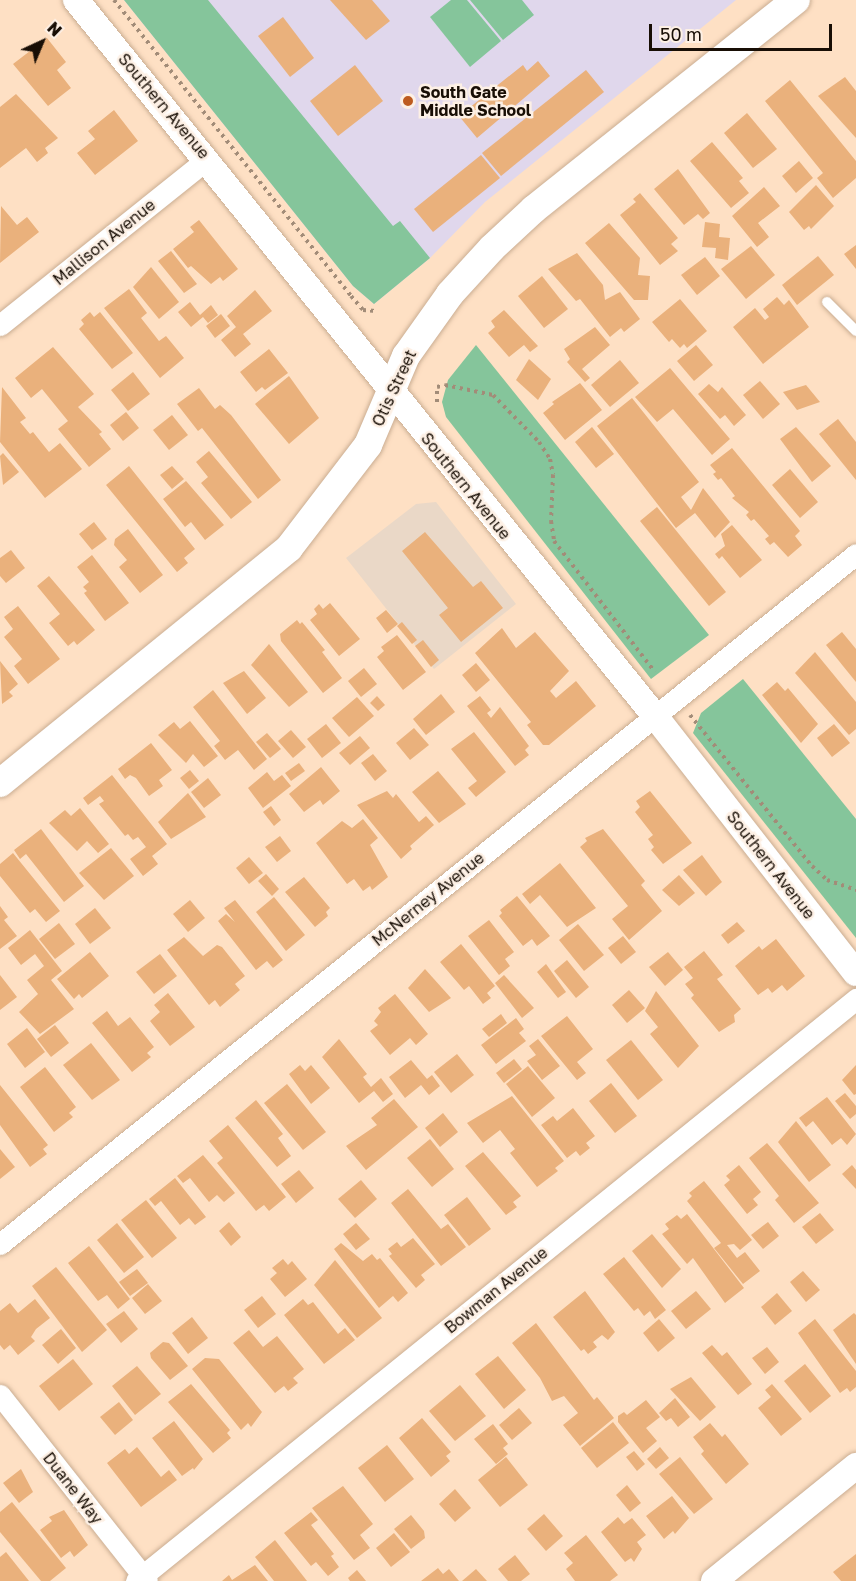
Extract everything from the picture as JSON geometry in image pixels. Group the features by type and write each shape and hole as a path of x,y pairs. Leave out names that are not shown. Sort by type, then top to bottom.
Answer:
{"main road":[{"name":"Otis Street","path":"0,783 289,548 322,510 368,445 412,347 450,294 492,248 534,208 796,0"}],"street":[{"name":"Southern Avenue","path":"76,0 207,159 391,392 655,716 856,973"},
{"name":"Mallison Avenue","path":"0,324 207,159"},
{"name":"McNerney Avenue","path":"0,1244 856,554"},
{"name":"Bowman Avenue","path":"142,1579 856,999"},
{"name":"Duane Way","path":"0,1395 142,1579"},
{"path":"714,1581 856,1466"}],"lane":[{"path":"828,302 856,331"}],"path":[{"path":"114,0 351,296 363,310 376,311"},
{"path":"437,402 437,387 445,385 486,392 508,406 539,442 550,459 553,475 554,541 657,676"},
{"path":"688,712 812,866 827,880 856,890"}],"shaded area":[{"name":"South Gate Middle School","path":"124,0 736,0 485,202 430,258 374,304 353,286"},
{"path":"436,502 516,604 434,669 346,558 416,504"}],"green space":[{"path":"124,0 208,0 393,226 400,221 430,258 374,304 353,286"},
{"path":"451,0 467,0 501,41 470,67 430,17"},
{"path":"470,0 522,0 534,15 503,40"},
{"path":"476,345 709,635 651,679 446,417 442,402 448,380"},
{"path":"743,679 856,819 856,938 693,733 701,713"}],"building":[{"path":"330,0 372,0 390,21 366,40"},
{"path":"283,17 314,58 290,77 258,36"},
{"path":"47,38 66,62 57,70 71,88 48,106 13,64"},
{"path":"538,61 550,76 477,138 459,116 523,65 527,71"},
{"path":"355,65 383,101 338,136 310,101"},
{"path":"586,70 604,92 501,176 482,153"},
{"path":"845,77 856,91 856,138 818,96"},
{"path":"790,80 856,161 856,178 833,198 817,178 823,173 765,101"},
{"path":"16,94 58,138 45,148 48,153 37,162 26,148 0,168 0,107"},
{"path":"114,110 138,141 95,175 77,153 95,139 88,131"},
{"path":"747,113 777,149 753,168 724,133"},
{"path":"712,142 743,178 739,181 749,193 731,208 690,161"},
{"path":"481,155 500,178 433,232 414,209"},
{"path":"799,161 813,178 796,193 782,176"},
{"path":"678,169 710,213 703,219 698,214 684,225 654,189"},
{"path":"816,185 834,206 811,229 809,226 804,230 789,212"},
{"path":"764,187 780,206 758,223 769,237 757,247 732,216"},
{"path":"640,193 678,238 671,244 678,251 660,265 620,215 636,202 633,199"},
{"path":"1,206 17,225 27,217 39,232 0,263"},
{"path":"199,220 238,269 223,281 220,277 211,284 191,266 188,268 173,249 194,232 190,227"},
{"path":"705,222 720,224 719,237 730,238 728,260 715,258 716,248 702,247"},
{"path":"609,223 640,258 638,275 650,276 648,300 634,300 585,243"},
{"path":"856,245 856,269 844,254"},
{"path":"751,246 775,275 746,299 721,269"},
{"path":"171,251 197,284 184,293 158,261"},
{"path":"577,253 603,285 605,300 620,292 640,319 624,332 621,328 610,337 580,299 576,301 548,269"},
{"path":"818,256 834,275 797,305 782,285"},
{"path":"705,257 720,276 697,295 681,275"},
{"path":"151,267 179,302 159,319 133,287"},
{"path":"542,276 568,309 544,328 518,296"},
{"path":"129,289 147,313 141,318 159,341 166,336 184,358 160,378 104,308"},
{"path":"255,290 272,311 243,334 251,344 235,357 221,340 236,327 227,316"},
{"path":"777,297 784,305 789,300 809,327 763,364 733,327 755,308 765,320 769,317 763,309"},
{"path":"680,299 707,331 687,348 684,344 680,348 672,339 669,342 652,322"},
{"path":"190,302 200,315 211,305 218,315 208,323 203,317 191,327 178,312"},
{"path":"504,310 538,346 530,352 524,345 509,357 488,333 495,327 491,321"},
{"path":"90,312 94,317 100,312 133,353 112,369 79,329 84,324 81,320"},
{"path":"221,314 230,326 215,338 206,326"},
{"path":"595,327 610,345 582,369 590,378 585,382 567,362 570,359 564,349"},
{"path":"696,345 713,365 694,381 677,361"},
{"path":"53,347 94,394 78,407 102,432 99,434 111,449 89,467 58,429 68,421 42,389 31,398 15,378"},
{"path":"269,349 288,373 265,390 262,387 256,392 240,372"},
{"path":"529,359 551,379 538,400 516,380"},
{"path":"620,360 639,383 610,407 591,385"},
{"path":"670,368 730,439 712,455 673,409 657,422 635,397"},
{"path":"133,372 150,394 128,411 111,390"},
{"path":"289,376 319,418 289,444 255,404"},
{"path":"760,381 780,404 763,419 743,395"},
{"path":"580,383 602,410 565,440 543,413 554,404 552,402"},
{"path":"709,384 718,392 722,387 746,415 734,426 725,415 720,419 698,394"},
{"path":"806,385 820,402 797,410 783,392"},
{"path":"2,387 26,418 20,422 30,434 33,432 49,452 60,443 82,469 45,498 0,442"},
{"path":"199,388 215,409 220,405 231,415 281,480 258,499 202,428 198,431 177,404"},
{"path":"632,398 699,482 681,497 691,510 703,488 730,522 715,538 695,513 676,528 597,426"},
{"path":"126,412 139,428 123,441 110,425"},
{"path":"172,415 188,435 169,450 153,430"},
{"path":"838,419 856,442 856,480 819,434"},
{"path":"592,427 614,454 596,468 575,442"},
{"path":"796,427 831,466 812,482 780,439"},
{"path":"732,448 800,531 795,536 802,545 788,557 774,542 770,545 765,539 769,536 754,519 751,521 746,515 749,512 732,498 735,496 721,478 718,480 713,474 716,472 710,465"},
{"path":"209,451 252,502 231,519 201,483 208,477 196,462"},
{"path":"3,453 19,472 3,485 0,456"},
{"path":"129,466 195,549 184,558 188,563 177,572 106,485"},
{"path":"172,466 184,479 172,489 160,475"},
{"path":"790,469 818,502 800,518 772,485"},
{"path":"186,481 224,525 205,540 191,522 185,527 163,499"},
{"path":"657,507 726,592 709,606 640,521"},
{"path":"94,522 107,539 92,550 79,534"},
{"path":"732,525 762,560 740,578 722,556 719,559 715,554 725,546 721,534"},
{"path":"128,529 163,575 140,593 119,567 127,560 114,545 115,539"},
{"path":"425,532 473,587 481,581 503,608 461,642 439,615 448,608 402,551"},
{"path":"11,550 25,568 6,583 0,576 0,558"},
{"path":"92,555 129,603 105,621 84,593 87,591 83,587 89,582 77,567"},
{"path":"49,576 95,630 77,645 74,641 68,646 49,623 60,614 37,586"},
{"path":"330,603 360,639 339,656 310,620 317,614 314,609 319,604 323,609"},
{"path":"18,606 60,659 28,684 14,666 22,659 4,637 13,629 4,617"},
{"path":"386,610 398,624 387,633 376,618"},
{"path":"297,620 300,624 302,622 325,650 322,652 342,678 323,693 281,641 280,634"},
{"path":"402,622 417,640 412,644 397,626"},
{"path":"502,628 516,648 535,632 569,671 550,691 556,698 576,681 596,706 549,745 543,745 527,725 531,722 475,653"},
{"path":"842,632 856,649 856,682 826,645"},
{"path":"397,635 426,672 403,690 377,657 384,651 381,647"},
{"path":"423,640 439,660 431,667 415,646"},
{"path":"269,644 308,692 289,707 251,665"},
{"path":"815,652 856,702 856,729 849,735 795,673"},
{"path":"0,661 18,684 9,692 13,696 2,704"},
{"path":"476,663 490,680 476,692 462,675"},
{"path":"364,668 377,684 361,697 348,681"},
{"path":"244,671 266,698 247,714 223,683"},
{"path":"777,682 785,691 788,688 818,724 801,743 762,695"},
{"path":"213,690 267,759 254,770 238,750 225,760 214,746 220,741 193,707"},
{"path":"441,694 455,712 426,735 413,719"},
{"path":"377,696 385,705 378,711 370,703"},
{"path":"480,696 491,710 487,713 491,718 500,707 529,746 525,750 529,755 515,766 467,706"},
{"path":"357,697 374,716 349,737 332,718"},
{"path":"190,721 218,756 204,767 193,754 186,763 158,735 174,722 180,729"},
{"path":"326,724 341,743 322,758 307,739"},
{"path":"834,724 850,743 832,757 817,738"},
{"path":"414,728 429,745 410,760 396,743"},
{"path":"291,730 306,747 293,758 278,741"},
{"path":"474,732 506,772 476,797 468,788 477,781 451,749"},
{"path":"267,733 281,749 270,758 256,742"},
{"path":"360,736 370,748 350,765 339,753"},
{"path":"151,743 172,770 159,780 163,786 149,796 136,778 130,775 125,779 118,769"},
{"path":"373,754 387,771 375,781 361,763"},
{"path":"299,763 305,771 291,781 285,773"},
{"path":"321,767 340,791 323,805 320,800 304,812 289,794"},
{"path":"190,770 199,781 189,789 180,778"},
{"path":"438,771 466,804 439,823 412,792"},
{"path":"267,772 274,781 282,775 291,786 263,808 248,788"},
{"path":"112,775 167,844 152,856 158,864 143,876 130,859 146,847 138,837 133,840 128,834 125,836 99,804 104,801 100,796 88,805 83,798"},
{"path":"208,778 221,795 204,808 191,792"},
{"path":"387,791 393,798 396,794 419,822 426,816 434,825 410,846 412,849 401,859 357,805"},
{"path":"650,791 692,843 663,864 651,850 654,847 648,839 653,835 635,812 640,807 636,801"},
{"path":"188,793 206,817 171,839 158,822"},
{"path":"271,806 281,820 274,826 263,812"},
{"path":"80,808 109,844 98,853 87,841 77,851 49,823 65,810 71,816"},
{"path":"363,819 378,838 370,845 388,877 372,890 370,886 363,891 354,879 347,884 316,843 342,821 352,828"},
{"path":"41,829 84,886 64,902 26,854 20,859 14,850"},
{"path":"603,829 645,881 641,885 662,911 629,940 612,919 628,906 580,847 587,841 585,838"},
{"path":"280,836 291,851 277,862 265,847"},
{"path":"111,848 134,876 104,900 79,873"},
{"path":"13,853 60,911 46,922 35,909 30,913 0,876 0,864"},
{"path":"702,855 722,882 706,896 683,870"},
{"path":"249,857 263,873 249,884 236,868"},
{"path":"560,863 596,908 567,927 540,895 530,904 522,894"},
{"path":"266,874 279,889 272,896 258,881"},
{"path":"679,875 695,893 679,906 662,890"},
{"path":"304,877 330,908 326,912 328,916 315,927 285,892"},
{"path":"517,896 550,936 537,946 532,939 523,946 499,916 502,913 500,910"},
{"path":"274,897 305,935 286,951 256,912"},
{"path":"190,900 205,918 188,932 173,914"},
{"path":"235,900 283,960 273,968 267,961 256,970 218,921 226,914 235,922 224,908"},
{"path":"0,906 8,917 4,920 17,936 0,949"},
{"path":"95,908 111,928 90,944 75,924"},
{"path":"489,920 514,952 505,959 510,966 499,975 468,936"},
{"path":"737,922 745,931 728,944 721,935"},
{"path":"59,923 75,944 55,959 39,939"},
{"path":"578,924 604,955 584,971 559,940"},
{"path":"30,930 62,971 51,980 74,1009 40,1034 19,1012 38,994 27,980 44,966 35,954 21,965 8,948"},
{"path":"623,936 636,952 621,964 608,948"},
{"path":"184,937 203,956 217,945 222,947 245,976 235,984 240,990 220,1007 215,1000 209,1005 167,950"},
{"path":"776,939 805,976 787,991 782,985 772,993 768,988 758,995 735,966 759,946 762,950"},
{"path":"461,944 495,986 487,993 491,998 483,1004 469,986 464,990 440,962"},
{"path":"704,951 723,975 717,979 741,1009 734,1015 735,1022 719,1032 691,998 694,995 685,984 693,978 684,967"},
{"path":"90,952 109,976 82,998 79,994 74,999 57,979"},
{"path":"668,952 683,970 665,986 649,967"},
{"path":"160,954 177,976 154,994 136,972"},
{"path":"567,960 589,987 576,998 554,971"},
{"path":"546,964 566,992 558,998 537,972"},
{"path":"425,969 451,998 429,1012 408,988"},
{"path":"0,975 17,997 0,1010"},
{"path":"504,975 534,1008 522,1018 495,983"},
{"path":"629,990 645,1008 627,1023 612,1005"},
{"path":"656,991 699,1046 678,1068 650,1034 658,1027 645,1011"},
{"path":"168,993 195,1027 170,1046 150,1021 160,1012 154,1005"},
{"path":"395,994 428,1034 416,1045 410,1038 390,1055 370,1031 378,1025 374,1021 381,1012 378,1008"},
{"path":"107,1011 118,1026 130,1017 154,1047 147,1053 151,1057 132,1072 92,1023"},
{"path":"501,1014 507,1023 489,1037 482,1029"},
{"path":"567,1016 593,1049 577,1062 586,1073 577,1080 541,1036"},
{"path":"516,1018 524,1029 519,1033 526,1041 496,1064 481,1045"},
{"path":"55,1025 69,1043 51,1057 37,1039"},
{"path":"27,1028 45,1052 25,1068 7,1044"},
{"path":"339,1039 367,1074 363,1077 371,1087 381,1078 393,1094 383,1102 374,1091 359,1103 322,1057"},
{"path":"538,1039 560,1066 542,1080 527,1061 536,1055 529,1046"},
{"path":"631,1040 663,1080 638,1100 606,1060"},
{"path":"91,1043 120,1080 92,1100 63,1065"},
{"path":"457,1054 474,1075 451,1093 434,1072"},
{"path":"514,1059 522,1069 504,1083 496,1073"},
{"path":"411,1060 427,1079 432,1075 440,1086 429,1095 421,1085 405,1098 389,1077"},
{"path":"300,1065 305,1071 311,1065 330,1088 311,1104 289,1074"},
{"path":"856,1065 856,1094 854,1095 842,1080"},
{"path":"528,1066 555,1098 532,1117 506,1084"},
{"path":"45,1067 76,1107 69,1113 73,1117 54,1132 20,1087"},
{"path":"611,1083 637,1116 615,1133 589,1101"},
{"path":"287,1084 326,1132 303,1150 264,1103"},
{"path":"0,1085 48,1145 43,1149 47,1154 30,1167 0,1125"},
{"path":"845,1093 856,1106 856,1114 850,1119 835,1101"},
{"path":"512,1096 564,1161 555,1168 558,1171 537,1187 510,1153 515,1149 500,1130 483,1143 467,1123"},
{"path":"827,1097 856,1134 847,1145 841,1138 832,1145 813,1121 806,1127 799,1118"},
{"path":"394,1099 418,1127 366,1170 346,1146 377,1125 371,1118"},
{"path":"256,1100 283,1134 278,1138 291,1156 277,1167 235,1118"},
{"path":"573,1108 595,1136 586,1143 590,1148 580,1156 576,1151 567,1158 541,1125 553,1116 557,1121"},
{"path":"443,1113 458,1132 440,1147 425,1128"},
{"path":"796,1121 831,1165 809,1182 778,1142"},
{"path":"228,1125 286,1197 269,1211 264,1205 256,1211 217,1163 223,1158 209,1141"},
{"path":"430,1139 454,1169 432,1187 407,1158"},
{"path":"767,1143 819,1203 794,1223 775,1200 779,1196 749,1158"},
{"path":"0,1149 15,1167 0,1179"},
{"path":"483,1152 521,1196 513,1202 517,1207 506,1215 465,1166"},
{"path":"203,1155 235,1193 224,1202 217,1195 209,1202 190,1178 183,1183 177,1176"},
{"path":"739,1165 761,1192 753,1199 758,1205 747,1214 724,1185 730,1180 726,1176"},
{"path":"852,1165 856,1170 856,1189 842,1174"},
{"path":"299,1170 314,1188 296,1203 281,1184"},
{"path":"175,1178 206,1217 195,1225 189,1218 180,1225 161,1201 155,1206 149,1199"},
{"path":"361,1180 377,1199 355,1218 338,1199"},
{"path":"704,1181 752,1240 740,1250 734,1244 727,1245 737,1258 745,1252 760,1271 743,1284 714,1248 721,1243 687,1201 692,1196 689,1193"},
{"path":"408,1189 441,1229 448,1224 466,1247 441,1266 391,1203"},
{"path":"467,1197 491,1229 469,1246 444,1215"},
{"path":"146,1200 177,1238 152,1258 121,1220"},
{"path":"820,1213 834,1230 816,1244 802,1227"},
{"path":"687,1214 744,1288 725,1303 693,1258 687,1264 662,1234 669,1229 665,1224 677,1215 681,1219"},
{"path":"229,1222 241,1237 231,1246 219,1231"},
{"path":"768,1222 779,1236 763,1249 751,1235"},
{"path":"117,1223 144,1257 124,1273 97,1240"},
{"path":"356,1223 370,1239 356,1250 343,1234"},
{"path":"652,1234 681,1269 662,1288 632,1251"},
{"path":"413,1238 435,1264 421,1275 425,1280 416,1288 389,1256 392,1254 388,1249 397,1242 401,1247"},
{"path":"341,1243 363,1261 372,1254 377,1260 380,1258 408,1293 398,1302 393,1296 379,1308 334,1249"},
{"path":"89,1246 130,1299 118,1309 107,1295 98,1301 68,1263"},
{"path":"624,1257 666,1310 655,1319 650,1311 644,1316 638,1308 634,1311 603,1274"},
{"path":"283,1259 288,1265 292,1261 307,1279 285,1297 270,1279 277,1273 272,1268"},
{"path":"335,1260 382,1318 357,1338 314,1285"},
{"path":"56,1267 107,1330 82,1352 32,1286"},
{"path":"137,1269 148,1283 130,1296 119,1282"},
{"path":"803,1271 820,1290 806,1302 790,1282"},
{"path":"148,1284 162,1301 145,1314 132,1298"},
{"path":"585,1291 615,1332 608,1340 602,1335 593,1342 597,1347 588,1354 584,1349 581,1351 553,1317"},
{"path":"696,1291 711,1309 686,1329 671,1311"},
{"path":"777,1293 792,1311 775,1325 761,1307"},
{"path":"262,1296 276,1314 258,1328 244,1310"},
{"path":"35,1299 50,1318 36,1329 31,1337 35,1341 18,1355 10,1345 4,1350 0,1345 0,1311 10,1303 18,1313"},
{"path":"303,1299 308,1305 313,1302 338,1334 345,1328 355,1340 324,1364 284,1315"},
{"path":"124,1311 138,1329 121,1343 106,1324"},
{"path":"854,1313 856,1315 856,1364 833,1330"},
{"path":"192,1317 208,1338 188,1354 172,1333"},
{"path":"659,1319 675,1338 658,1352 643,1333"},
{"path":"815,1319 856,1371 856,1387 850,1392 847,1388 840,1393 798,1333"},
{"path":"536,1323 594,1400 597,1397 614,1418 580,1446 563,1425 578,1413 564,1396 552,1401 540,1378 512,1343"},
{"path":"61,1329 76,1348 58,1364 42,1345"},
{"path":"249,1330 263,1347 277,1336 304,1369 293,1378 298,1383 288,1391 284,1386 275,1393 233,1343"},
{"path":"163,1342 169,1343 188,1366 170,1380 151,1358 150,1353"},
{"path":"712,1345 722,1356 727,1352 752,1384 738,1395 702,1353"},
{"path":"767,1347 779,1362 765,1374 752,1358"},
{"path":"498,1356 526,1390 504,1409 475,1374"},
{"path":"205,1358 219,1359 262,1412 251,1427 248,1423 241,1430 192,1369"},
{"path":"73,1359 93,1384 59,1411 39,1386"},
{"path":"805,1364 831,1396 810,1413 784,1381"},
{"path":"137,1366 161,1394 135,1415 112,1386"},
{"path":"691,1377 716,1407 700,1421 670,1389"},
{"path":"191,1384 230,1430 227,1433 231,1438 213,1453 168,1402"},
{"path":"772,1384 802,1419 781,1436 758,1408 771,1397 765,1390"},
{"path":"460,1385 486,1416 455,1441 429,1411"},
{"path":"675,1398 690,1417 678,1427 671,1418 666,1421 659,1413"},
{"path":"646,1400 660,1417 646,1428 657,1441 643,1453 618,1422 618,1416 624,1412 627,1415"},
{"path":"119,1402 133,1420 115,1435 100,1417"},
{"path":"519,1408 532,1423 512,1440 499,1425"},
{"path":"422,1418 451,1452 446,1456 450,1461 431,1477 399,1438"},
{"path":"174,1421 203,1459 194,1470 193,1468 182,1476 152,1438"},
{"path":"613,1422 629,1443 597,1468 581,1448"},
{"path":"710,1423 722,1437 725,1434 749,1464 726,1484 701,1454 704,1451 693,1437"},
{"path":"493,1424 508,1444 503,1448 508,1454 496,1464 474,1439"},
{"path":"387,1445 414,1479 385,1502 358,1468"},
{"path":"137,1447 161,1477 169,1470 177,1480 141,1507 107,1463 125,1449 129,1454"},
{"path":"660,1447 669,1458 656,1469 647,1459"},
{"path":"634,1451 645,1464 637,1471 626,1457"},
{"path":"506,1457 528,1485 500,1507 478,1480"},
{"path":"680,1457 713,1499 694,1514 659,1474"},
{"path":"21,1469 33,1492 19,1503 3,1483"},
{"path":"627,1485 641,1503 630,1512 616,1495"},
{"path":"343,1486 373,1524 360,1535 370,1548 354,1560 312,1508"},
{"path":"455,1489 471,1508 455,1522 439,1504"},
{"path":"672,1496 689,1518 675,1534 673,1531 664,1539 646,1516"},
{"path":"12,1502 66,1568 50,1581 41,1581 0,1532 0,1512"},
{"path":"64,1510 88,1545 74,1557 70,1551 61,1558 40,1530 52,1521 49,1517"},
{"path":"311,1512 318,1520 311,1525 334,1554 331,1556 339,1567 328,1576 316,1562 311,1566 284,1533"},
{"path":"544,1514 563,1536 546,1551 527,1529"},
{"path":"411,1515 424,1531 425,1538 411,1549 394,1529"},
{"path":"618,1517 624,1524 632,1518 646,1535 637,1542 642,1549 634,1562 631,1558 625,1562 601,1532"},
{"path":"394,1533 410,1552 391,1567 376,1548"},
{"path":"586,1535 618,1575 610,1581 575,1581 566,1569 573,1563 564,1553"},
{"path":"275,1540 307,1581 274,1581 255,1557"},
{"path":"6,1552 29,1581 0,1581 0,1557"},
{"path":"856,1554 856,1581 841,1581 833,1572"},
{"path":"515,1555 530,1574 521,1581 508,1581 498,1569"},
{"path":"255,1565 268,1581 222,1581 229,1575 232,1580"},
{"path":"438,1568 443,1574 449,1569 459,1581 421,1581"},
{"path":"476,1569 487,1581 462,1581"},
{"path":"357,1570 366,1581 350,1581 348,1578"}],"place":[{"name":"South Gate Middle School","path":"408,101"}]}
